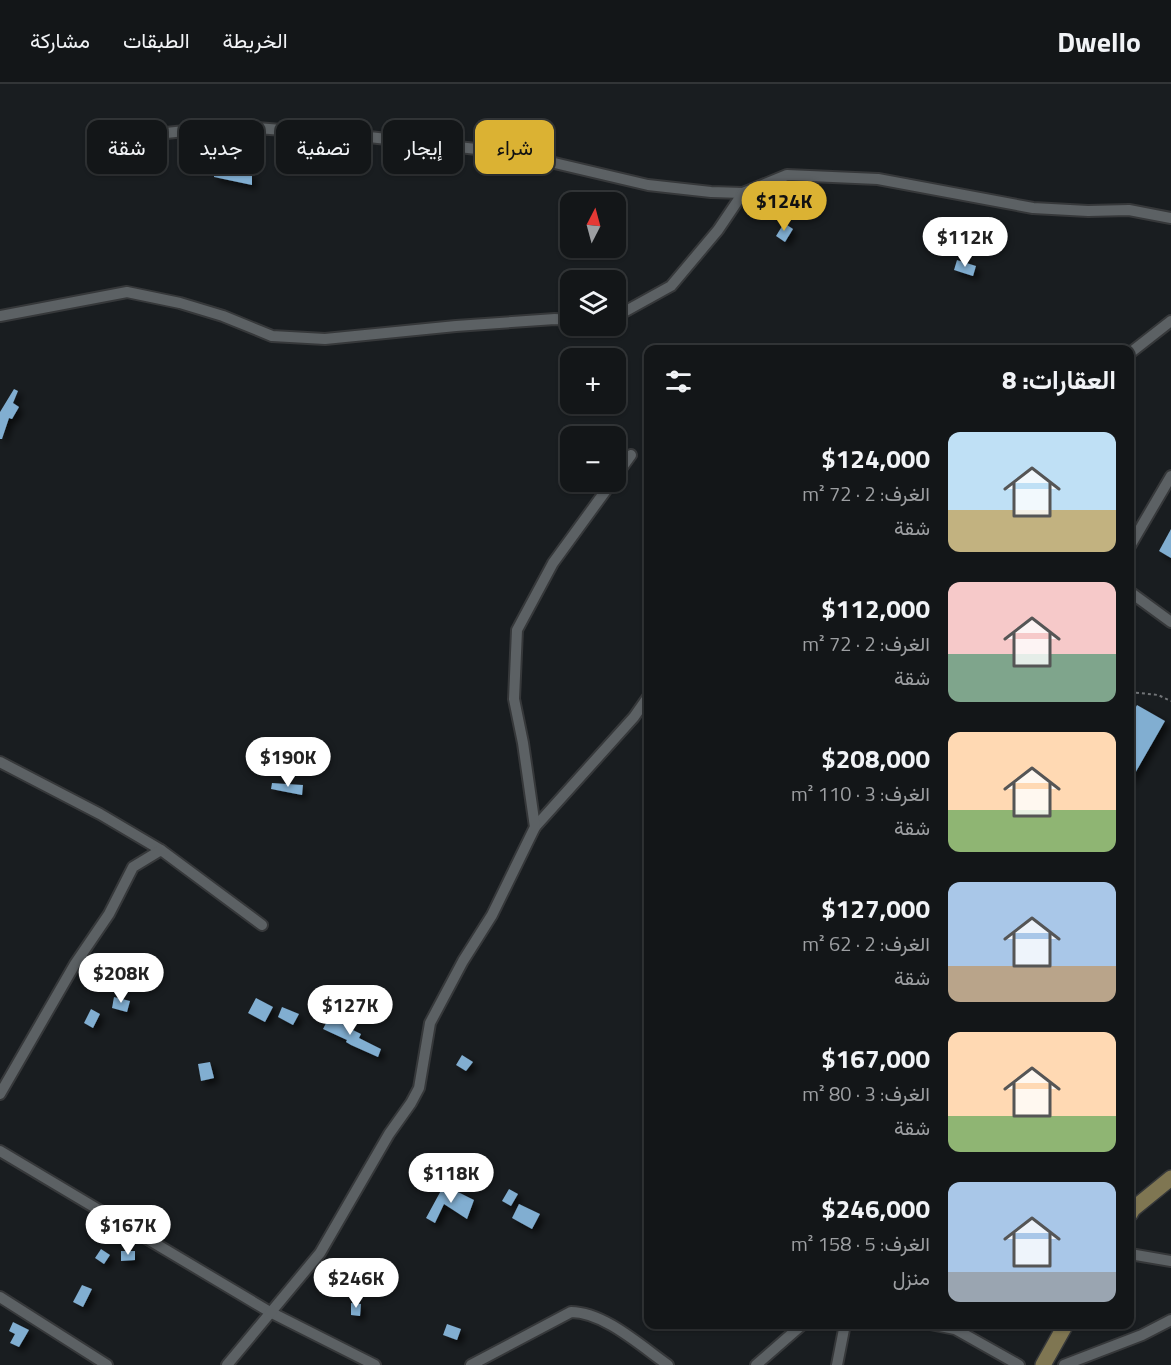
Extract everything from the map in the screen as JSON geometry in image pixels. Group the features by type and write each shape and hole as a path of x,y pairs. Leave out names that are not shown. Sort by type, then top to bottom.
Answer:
{"main road":[{"path":"1134,1209 1171,1178"},
{"path":"1043,1365 1063,1329"}],"street":[{"path":"167,133 232,126 369,137 512,153 648,185 743,193 787,175 878,179 1033,208 1088,211 1129,210 1171,218"},
{"path":"626,311 671,286 718,230 743,193"},
{"path":"0,316 127,292 180,303 223,316 272,336 325,339 456,326 560,319"},
{"path":"1134,350 1171,321"},
{"path":"626,462 631,455"},
{"path":"1134,539 1171,476"},
{"path":"535,827 524,743 514,699 517,630 553,563 605,492"},
{"path":"1134,595 1171,622"},
{"path":"227,1365 320,1253 389,1134 400,1121 415,1095 419,1088 430,1023 463,961 492,915 535,827 634,717 644,703"},
{"path":"0,762 100,813 161,850 262,925"},
{"path":"0,1094 75,964 109,914 133,867 161,850"},
{"path":"0,1150 270,1312 375,1365"},
{"path":"1134,1209 1171,1186"},
{"path":"1134,1255 1171,1262"},
{"path":"0,1296 107,1365"},
{"path":"471,1365 571,1312 584,1312 602,1320 668,1365"},
{"path":"1064,1365 1142,1335 1171,1320"},
{"path":"756,1365 797,1329"},
{"path":"837,1365 844,1329"},
{"path":"955,1329 1019,1365"}],"path":[{"path":"1134,692 1158,695 1171,701"}],"building":[{"path":"214,174 252,174 252,185 214,177"},
{"path":"784,223 793,229 785,242 776,236"},
{"path":"957,260 976,266 973,276 954,270"},
{"path":"14,389 18,391 13,403 19,407 12,419 9,418 2,439 0,439 0,412"},
{"path":"1171,529 1171,558 1159,551"},
{"path":"1137,705 1165,721 1134,775 1134,711"},
{"path":"272,783 303,785 302,795 271,789"},
{"path":"114,997 130,1001 127,1012 112,1008"},
{"path":"256,998 273,1007 265,1022 248,1013"},
{"path":"282,1007 299,1014 293,1025 278,1017"},
{"path":"91,1009 100,1014 93,1028 84,1023"},
{"path":"330,1015 345,1021 343,1025 361,1034 359,1038 381,1049 378,1057 323,1029"},
{"path":"462,1055 473,1062 466,1071 456,1065"},
{"path":"210,1062 214,1078 201,1081 198,1064"},
{"path":"444,1185 474,1200 467,1219 444,1204 435,1223 426,1218"},
{"path":"509,1189 518,1194 511,1206 502,1201"},
{"path":"519,1204 540,1214 532,1229 512,1218"},
{"path":"101,1249 110,1255 104,1264 95,1258"},
{"path":"121,1251 135,1251 135,1260 121,1261"},
{"path":"82,1285 92,1289 83,1307 73,1302"},
{"path":"351,1303 361,1304 360,1316 351,1315"},
{"path":"13,1322 29,1330 19,1347 10,1343 15,1334 9,1331"},
{"path":"447,1324 461,1329 457,1340 443,1335"}]}
